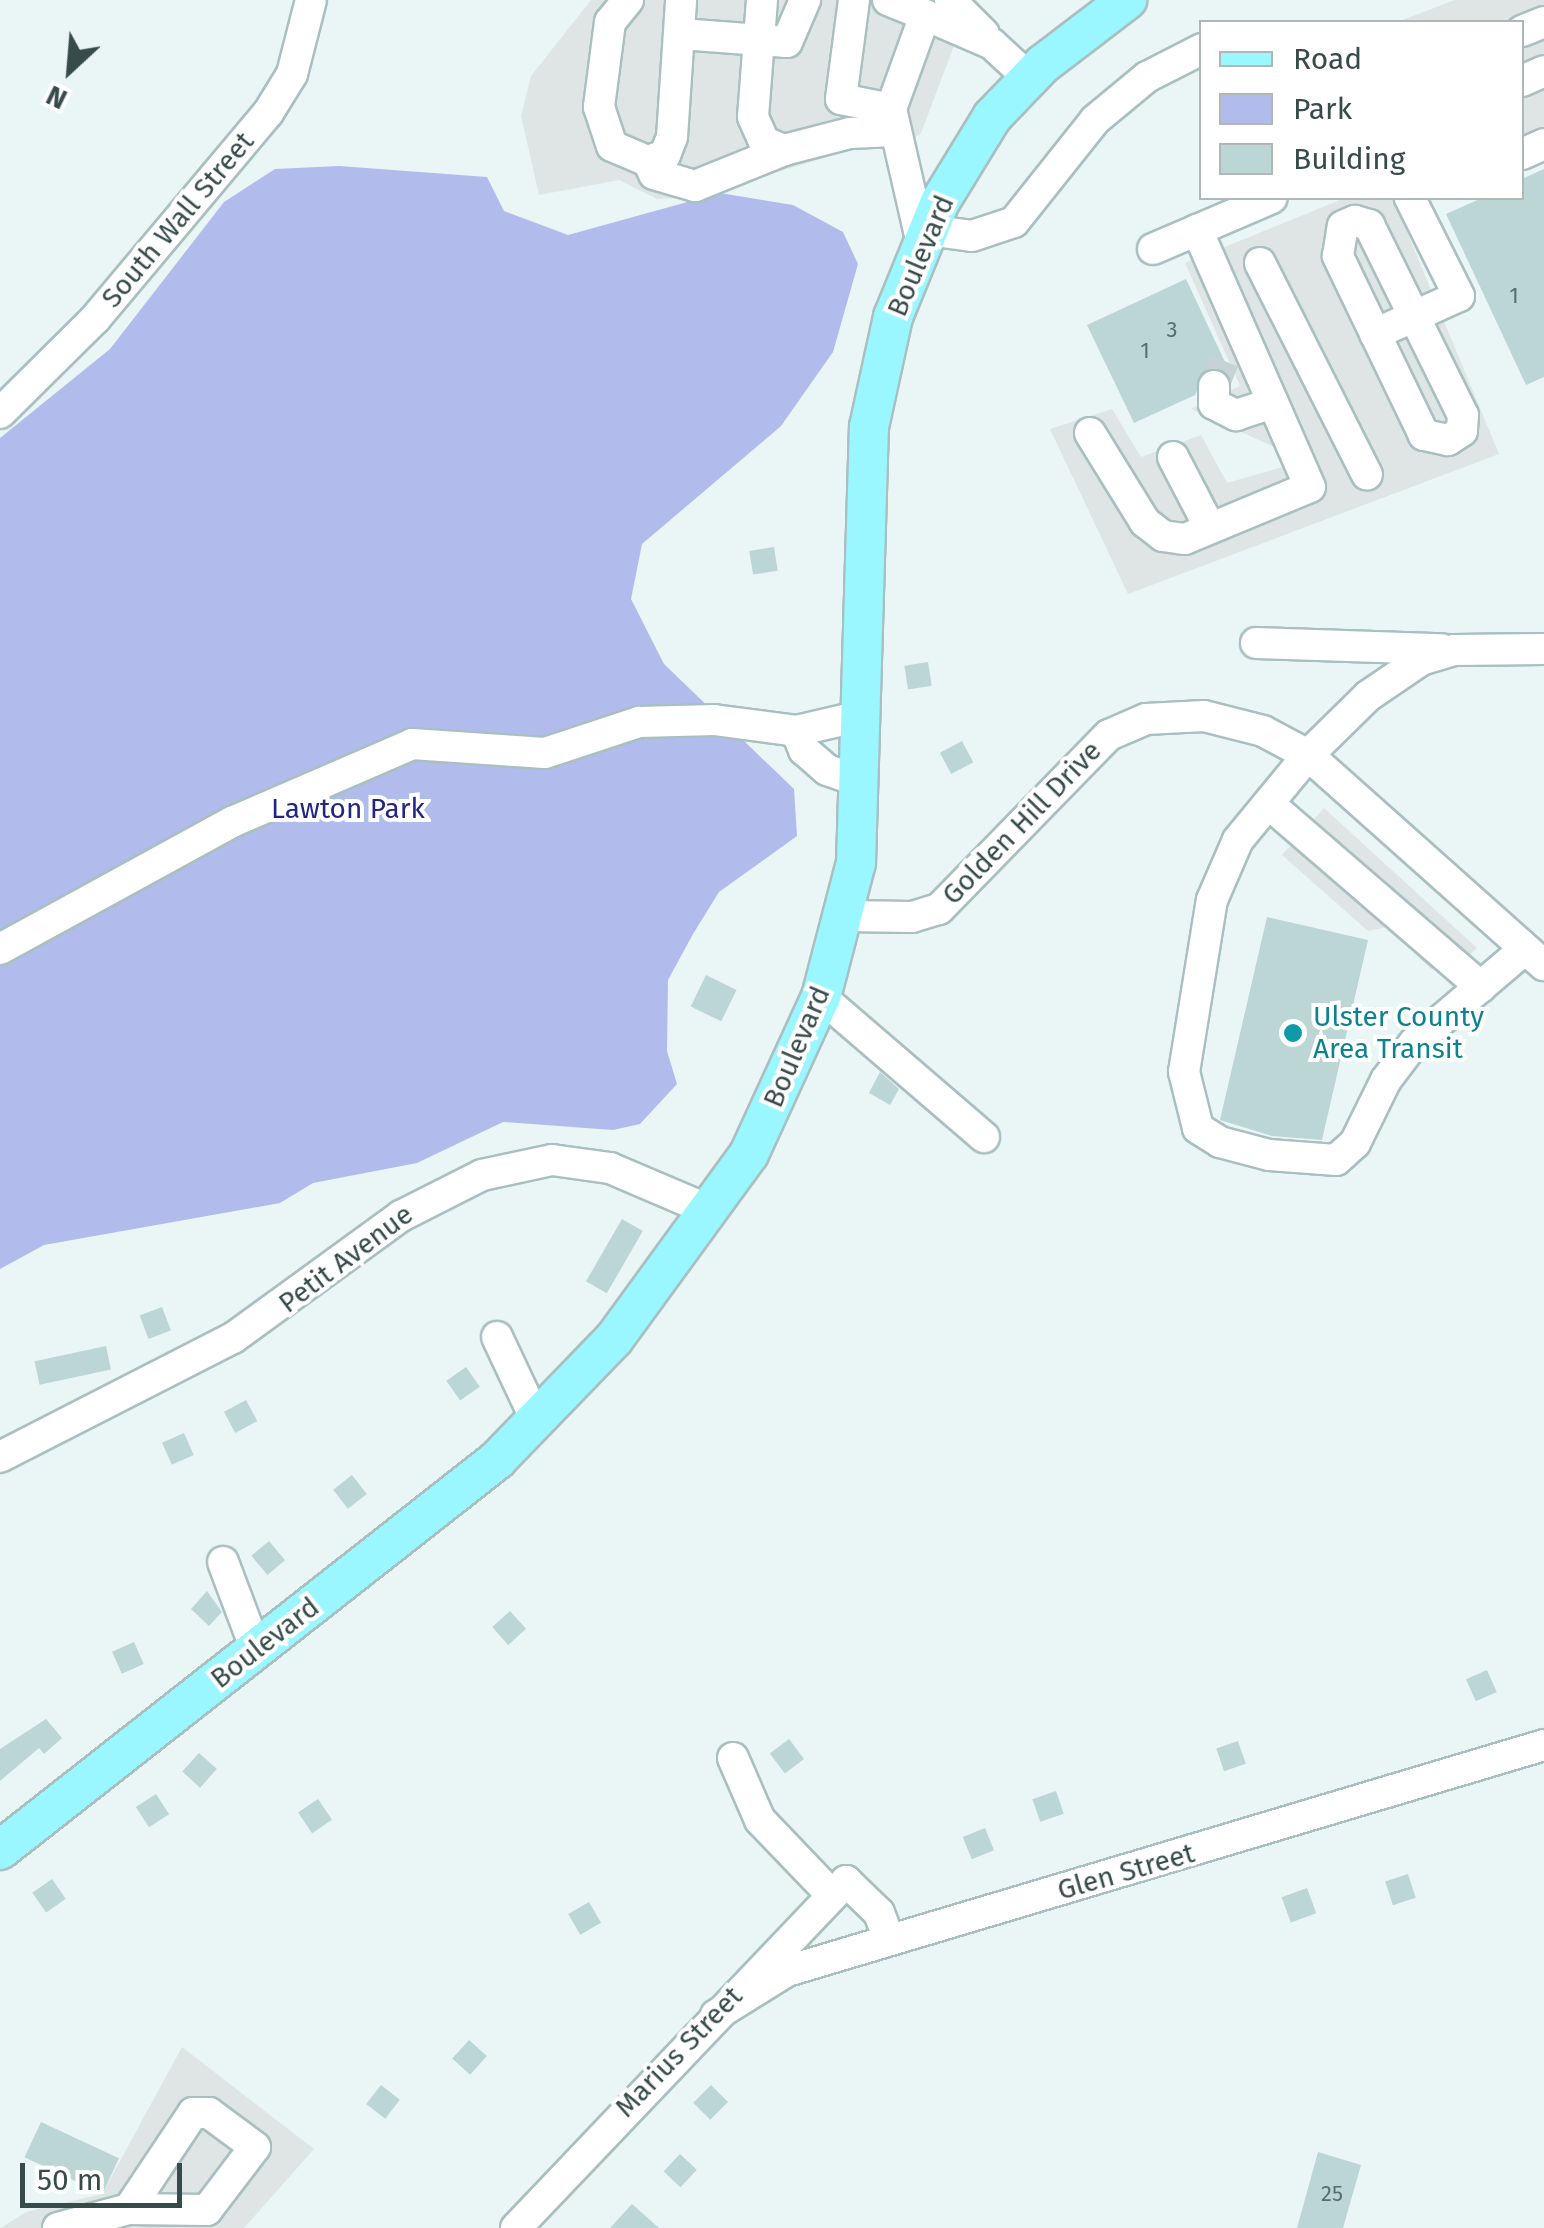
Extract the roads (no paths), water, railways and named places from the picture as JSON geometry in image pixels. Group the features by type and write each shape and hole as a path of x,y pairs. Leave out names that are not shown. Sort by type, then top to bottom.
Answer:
{"main road":[{"name":"Boulevard","path":"0,1850 256,1650 537,1422 614,1339 749,1154 821,997 856,863 869,427 893,317 924,237 992,118 1030,78 1127,0"}],"street":[{"name":"South Wall Street","path":"0,413 95,319 268,112 292,74 310,0"},
{"path":"628,0 610,22 599,107 612,146 648,161 665,155 672,137 681,0"},
{"path":"762,0 753,117 764,142 784,150"},
{"path":"681,34 787,42 804,0"},
{"path":"854,0 841,99 894,120"},
{"path":"888,0 938,7 992,44 1030,78"},
{"path":"938,7 894,120 924,237 972,236 1014,222 1095,120 1147,77 1199,51"},
{"path":"648,161 654,174 695,186 784,150 894,120"},
{"path":"1154,249 1267,200"},
{"path":"1376,334 1459,296 1415,200"},
{"path":"1343,226 1369,226 1414,316 1462,415 1462,432 1448,440 1424,435 1338,256 1343,226"},
{"path":"1090,433 1146,522 1163,536 1185,538 1310,488 1196,230"},
{"path":"1260,263 1367,474"},
{"path":"1238,324 1219,373 1214,404 1236,414 1310,366"},
{"path":"1172,457 1210,528"},
{"path":"1256,643 1544,649"},
{"path":"1454,650 1422,660 1368,696 1308,755 1238,840 1212,900 1184,1072 1198,1128 1220,1142 1270,1155 1336,1160 1355,1142 1386,1080 1414,1043 1482,988 1534,956"},
{"path":"0,949 232,822 412,744 545,752 639,722 714,720 796,731 861,716"},
{"name":"Golden Hill Drive","path":"845,916 912,917 939,910 1109,735 1146,719 1230,720 1308,755 1534,956"},
{"path":"796,731 804,750 827,770 859,782"},
{"path":"1269,804 1482,988"},
{"path":"821,997 984,1137"},
{"name":"Petit Avenue","path":"0,1457 233,1338 400,1216 482,1175 552,1160 610,1168 710,1212"},
{"path":"497,1337 537,1422"},
{"path":"223,1562 256,1650"},
{"name":"Glen Street","path":"716,2015 788,1970 1544,1745"},
{"path":"733,1758 760,1820 839,1888 879,1913 889,1939"},
{"name":"Marius Street","path":"516,2228 839,1888"},
{"path":"58,2228 129,2209"}],"tunnel":[{"path":"1214,386 1224,361"}],"place":[{"name":"Ulster County Area Transit","path":"1293,1033"}],"park label":[{"name":"Lawton Park","path":"348,809"}]}
